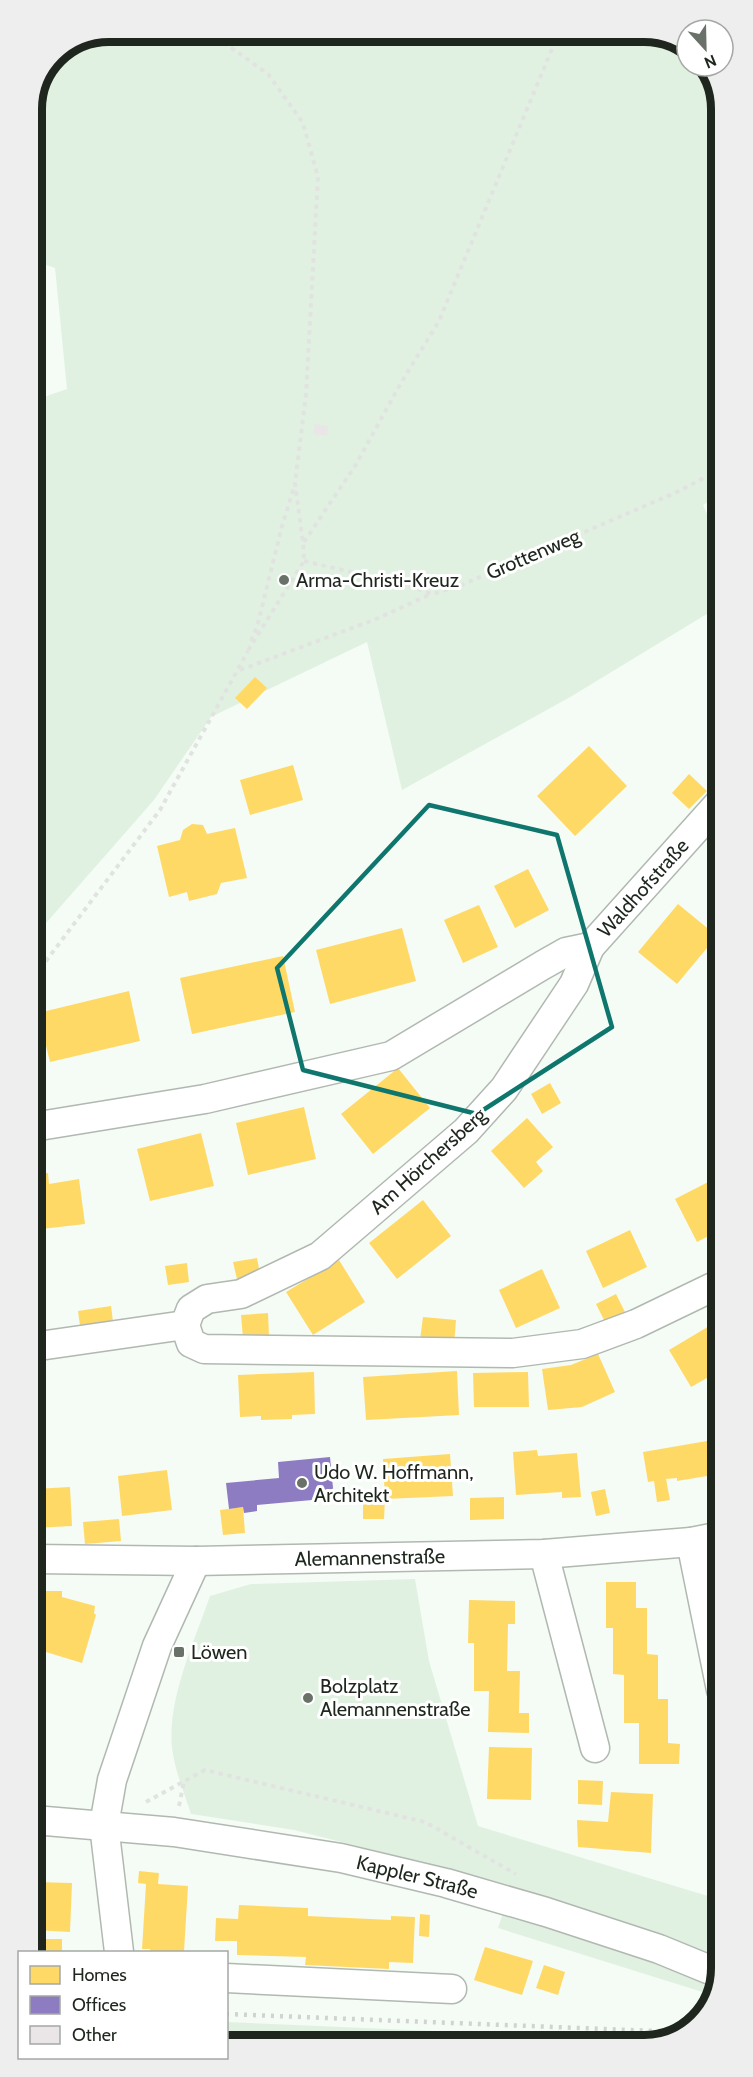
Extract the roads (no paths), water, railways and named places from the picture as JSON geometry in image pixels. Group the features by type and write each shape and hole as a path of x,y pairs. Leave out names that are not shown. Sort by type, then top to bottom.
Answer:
{"street":[{"name":"Waldhofstraße","path":"590,947 711,812"},
{"path":"42,1126 205,1099 391,1056 566,952 590,947"},
{"name":"Am Hörchersberg","path":"185,1324 191,1309 207,1299 241,1294 320,1256 466,1131 504,1089 574,984 590,947"},
{"path":"46,1345 185,1324 191,1343 204,1349 513,1353 582,1344 636,1324 711,1287"},
{"name":"Alemannenstraße","path":"42,1559 196,1561 544,1554 691,1542 711,1538"},
{"path":"691,1542 711,1641"},
{"path":"544,1554 595,1748"},
{"path":"118,1951 104,1825 112,1780 157,1646 196,1561"},
{"name":"Kappler Straße","path":"42,1821 174,1832 341,1858 446,1882 546,1912 659,1949 711,1970"},
{"path":"228,1978 452,1989"}],"railway":[{"path":"228,2014 665,2031"}],"place":[{"name":"Arma-Christi-Kreuz","path":"284,580"},
{"name":"Udo W. Hoffmann, Architekt","path":"302,1483"},
{"name":"Löwen","path":"179,1652"},
{"name":"Bolzplatz Alemannenstraße","path":"308,1698"}]}
